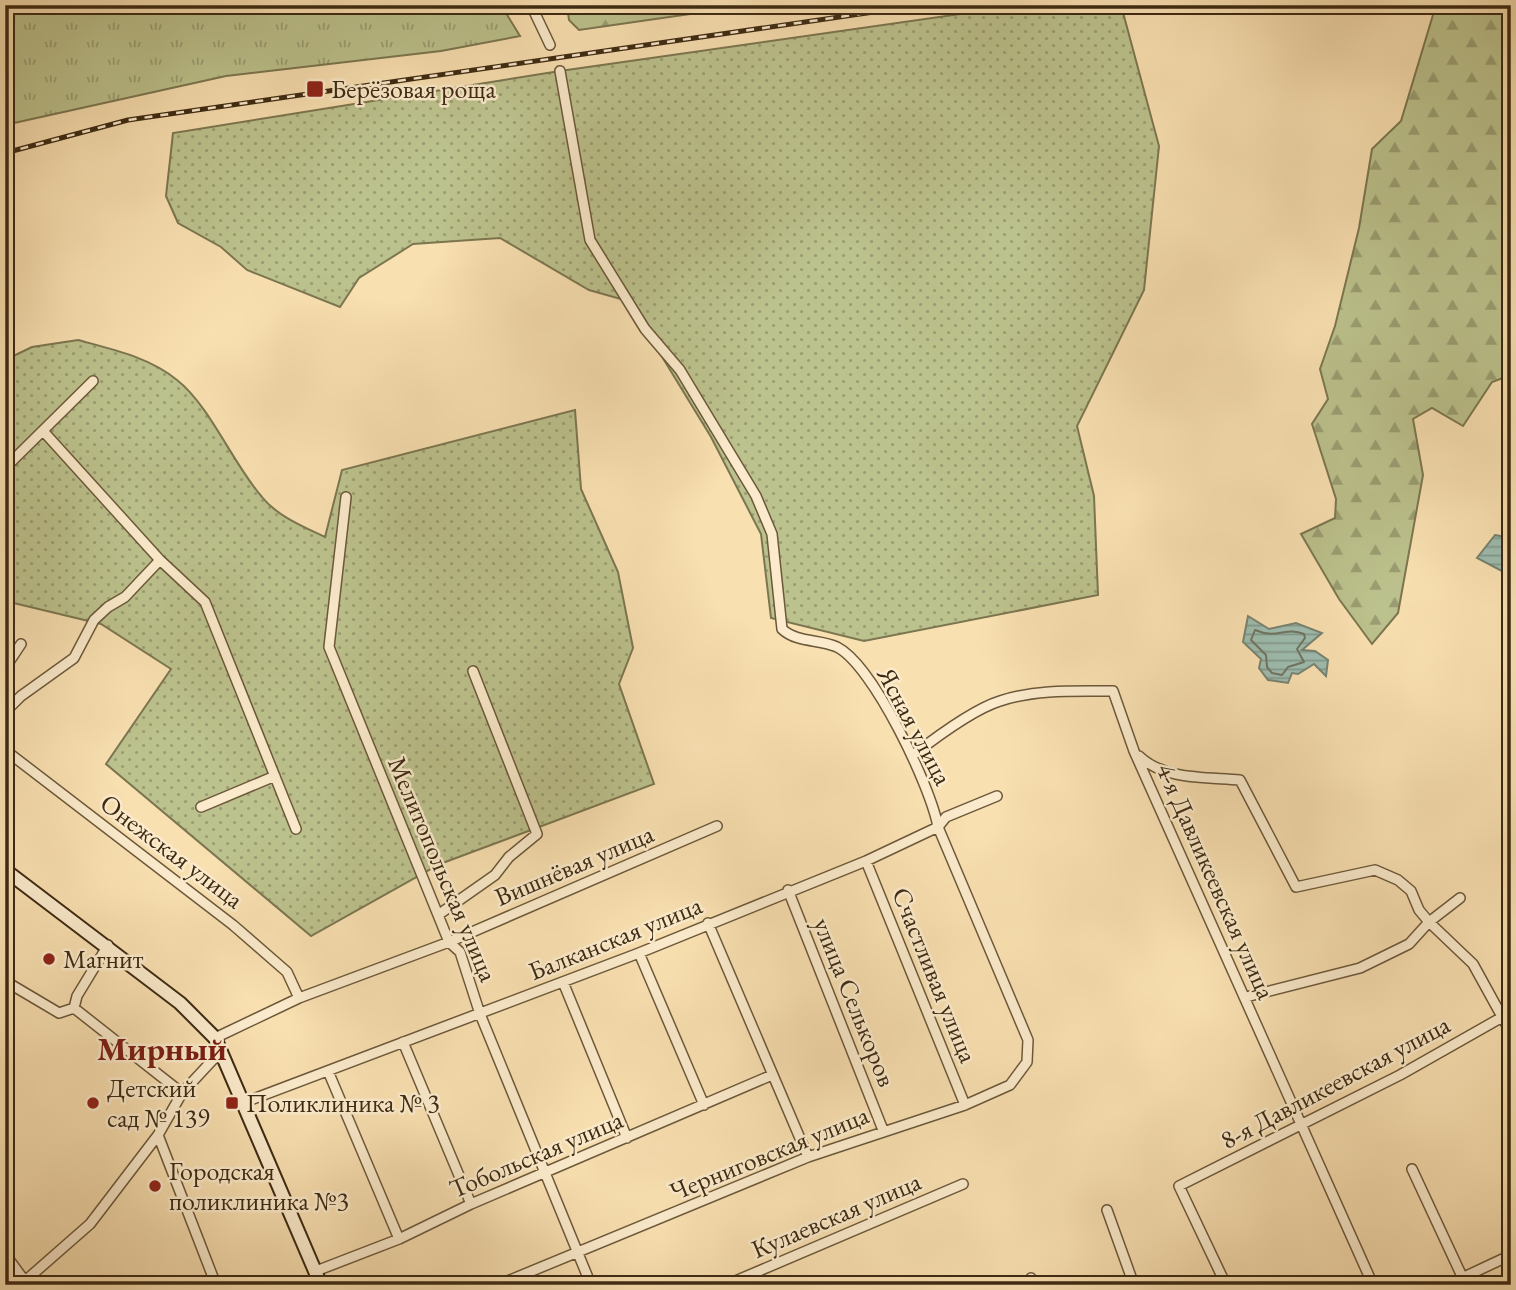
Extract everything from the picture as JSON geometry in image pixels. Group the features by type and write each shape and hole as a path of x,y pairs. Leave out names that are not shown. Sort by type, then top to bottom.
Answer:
{"street":[{"path":"531,5 550,45"},
{"name":"Ясная улица","path":"560,71 590,240 606,270 645,329 680,370 755,496 772,534 782,629 790,636 838,648 859,667 913,755 935,810 938,827 1028,1040"},
{"path":"5,468 93,381"},
{"path":"44,432 160,560 205,602 296,829"},
{"name":"Мелитопольская улица","path":"346,497 330,647 449,942 460,952 480,1014 591,1285"},
{"path":"5,712 21,696 74,658 94,620 125,597 160,560"},
{"path":"5,668 21,643"},
{"path":"438,915 443,909 485,884 509,857 537,834 473,671"},
{"name":"4-я Давликеевская улица","path":"913,755 944,732 999,701 1050,692 1113,691 1134,751 1246,996 1373,1285"},
{"name":"Онежская улица","path":"5,750 233,925 287,972 299,998"},
{"path":"1134,751 1151,768 1180,775 1240,780 1296,887 1346,874 1383,872 1411,891 1419,910 1429,922 1473,964 1507,1016 1511,1033"},
{"path":"201,807 275,776"},
{"name":"Балканская улица","path":"240,1104 639,954 708,923 866,860 938,827 946,817 997,796"},
{"name":"Вишнёвая улица","path":"215,1038 299,998 449,942 717,825"},
{"name":"Счастливая улица","path":"866,860 965,1105"},
{"path":"5,870 108,945 180,1003 215,1038 240,1104 321,1285"},
{"name":"улица Селькоров","path":"788,890 883,1130"},
{"path":"1246,996 1360,968 1409,944 1429,922 1460,898"},
{"path":"708,923 808,1157"},
{"path":"74,1007 77,996 108,945"},
{"path":"639,954 704,1105"},
{"path":"5,981 59,1013 74,1007"},
{"path":"564,982 627,1138"},
{"path":"74,1007 181,1093"},
{"name":"8-я Давликеевская улица","path":"1226,1285 1179,1186 1302,1125 1507,1016"},
{"name":"Черниговская улица","path":"498,1285 808,1157 965,1105 1010,1086 1027,1062 1028,1040"},
{"path":"403,1042 471,1204"},
{"path":"5,1254 26,1283 90,1224 158,1135 181,1093 221,1051"},
{"path":"328,1071 399,1239"},
{"name":"Тобольская улица","path":"316,1271 399,1239 471,1204 546,1174 772,1074"},
{"path":"158,1135 216,1285"},
{"path":"1412,1169 1464,1281"},
{"name":"Кулаевская улица","path":"726,1285 963,1184"},
{"path":"1107,1210 1134,1285"},
{"path":"1447,1285 1464,1281 1511,1255"}],"green space":[{"name":"Берёзовая роща","path":"5,5 501,5 520,36 441,51 226,76 5,125"},
{"path":"567,5 753,5 579,30 569,20"},
{"path":"1024,5 1121,5 1159,146 1144,290 1077,426 1094,496 1098,595 864,641 771,618 761,534 711,437 628,301 589,290 500,238 413,244 359,278 340,307 247,270 221,247 178,223 166,196 173,133 560,71"},
{"path":"1436,5 1511,5 1511,375 1492,382 1463,426 1432,408 1413,419 1423,475 1398,613 1372,644 1339,599 1301,534 1335,518 1336,499 1312,424 1328,399 1320,369 1335,326 1359,228 1372,149 1401,121"},
{"path":"78,340 142,360 177,380 200,405 251,484 268,504 291,520 325,537 342,470 575,410 581,489 618,572 633,648 619,684 654,784 440,864 311,936 106,764 171,669 101,624 5,601 5,360 32,347"}],"water":[{"path":"1495,535 1511,538 1506,583 1502,571 1477,558"},
{"path":"1248,616 1269,629 1296,623 1322,633 1302,650 1315,651 1328,660 1326,676 1314,664 1298,674 1292,673 1288,683 1268,680 1259,668 1261,659 1243,642"}],"railway":[{"path":"5,153 128,120 922,5"}],"place":[{"name":"Берёзовая роща","path":"315,89"},
{"name":"Магнит","path":"49,959"},
{"name":"Детский сад № 139","path":"93,1103"},
{"name":"Поликлиника № 3","path":"232,1103"},
{"name":"Городская поликлиника №3","path":"155,1186"}],"district":[{"name":"Мирный","path":"162,1048"}]}
